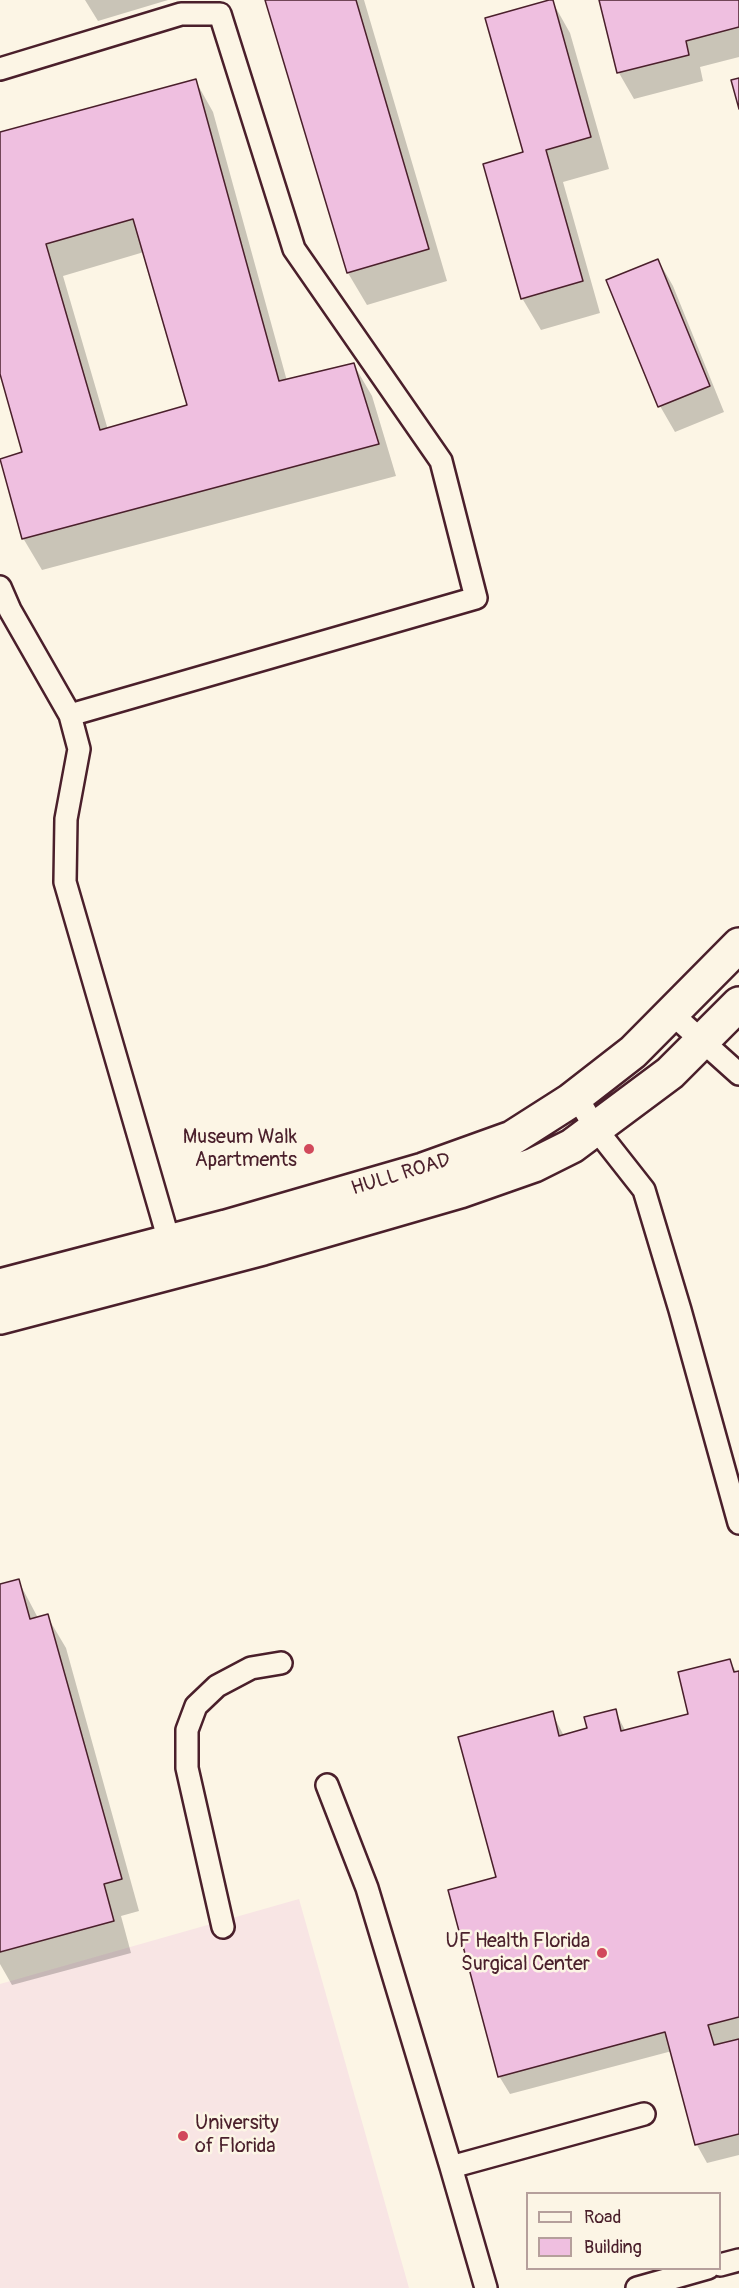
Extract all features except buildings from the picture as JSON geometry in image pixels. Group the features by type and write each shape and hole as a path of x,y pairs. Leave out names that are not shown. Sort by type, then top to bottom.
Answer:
{"street":[{"name":"HULL ROAD","path":"0,1286 175,1265 512,1138 576,1096 633,1052 739,945"},
{"name":"HULL ROAD","path":"0,1317 175,1265 460,1191 534,1165 572,1146 670,1073 739,1004"}],"lane":[{"path":"0,69 181,14 220,14 294,249 441,461 476,598 70,716"},
{"path":"0,587 10,610 70,716 79,749 66,819 65,882 175,1265"},
{"path":"671,1013 739,1074"},
{"path":"576,1096 596,1129 644,1190 739,1523"},
{"path":"223,1927 187,1768 187,1730 196,1706 218,1686 251,1668 281,1663"},
{"path":"327,1785 367,1888 486,2288"},
{"path":"451,2167 644,2114"},
{"path":"721,2265 739,2260"},
{"path":"637,2288 701,2270"}],"shaded area":[{"name":"University of Florida","path":"299,1899 409,2288 0,2288 0,1984"}],"place":[{"name":"Museum Walk Apartments","path":"309,1149"},
{"name":"UF Health Florida Surgical Center","path":"602,1953"},
{"name":"University of Florida","path":"183,2136"}]}
